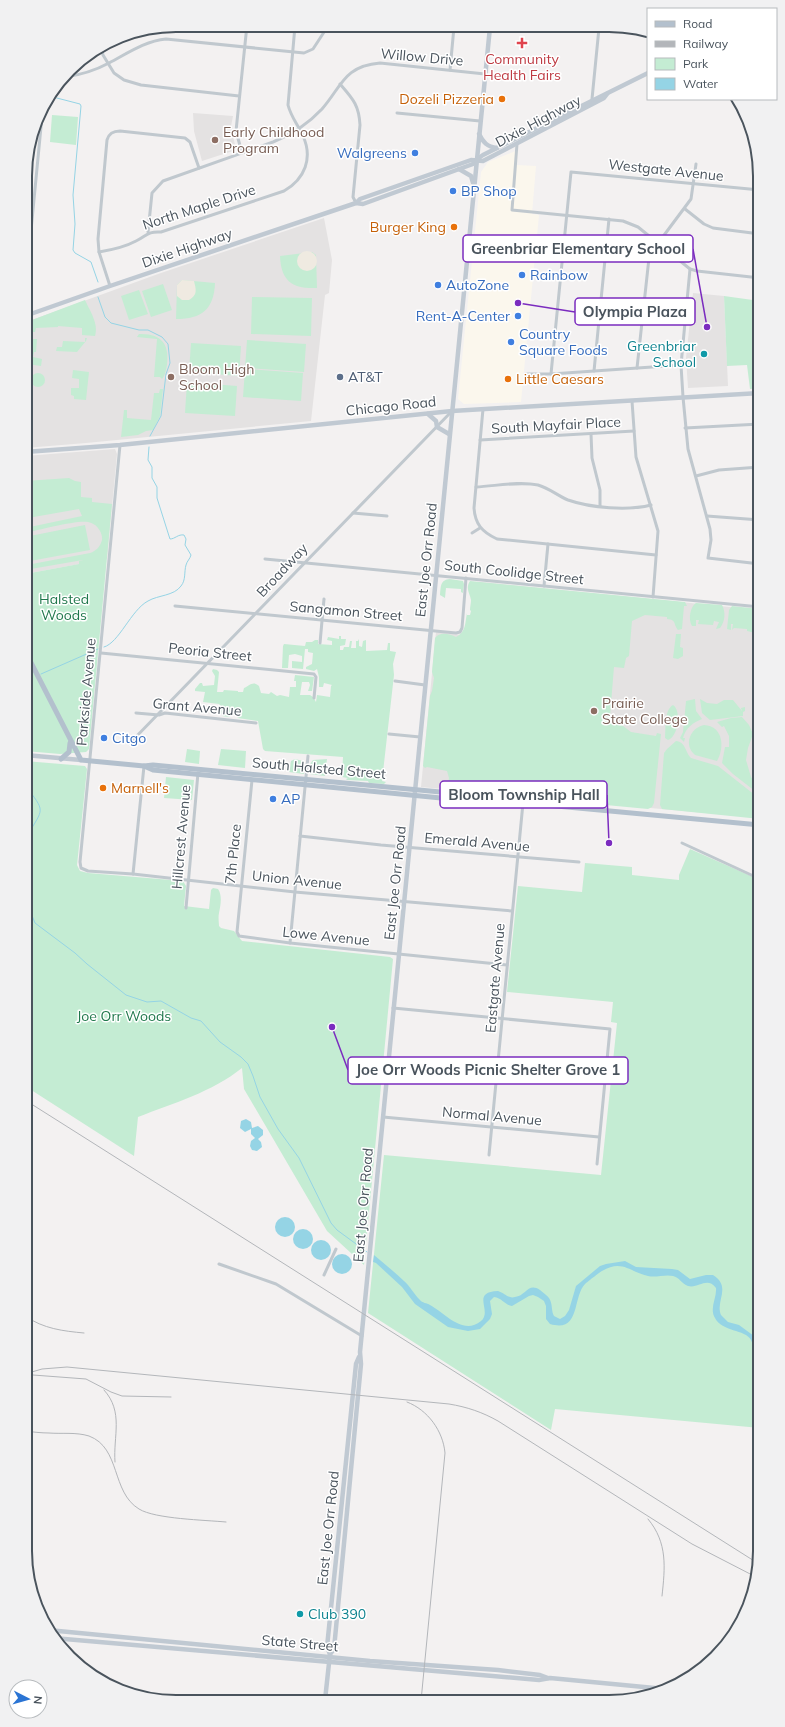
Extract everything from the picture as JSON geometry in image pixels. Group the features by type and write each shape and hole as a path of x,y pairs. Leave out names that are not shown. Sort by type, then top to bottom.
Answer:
{"main road":[{"path":"32,665 81,760"},
{"path":"61,759 70,752 70,740"},
{"name":"South Halsted Street","path":"81,760 144,766 153,764 252,780 415,789 483,796 492,800"},
{"name":"South Halsted Street","path":"198,772 252,774 414,796 482,802 492,800 753,825"}],"street":[{"path":"242,153 236,131 246,32"},
{"path":"295,32 288,105 292,117 299,128"},
{"path":"73,75 108,64 142,45 157,40 166,39 304,53 313,49 324,32"},
{"path":"450,70 454,32"},
{"name":"East Joe Orr Road","path":"326,1695 330,1656 334,1649 393,1008 489,32"},
{"path":"592,100 600,32"},
{"path":"102,52 114,73 124,80 141,85 239,96"},
{"name":"Willow Drive","path":"148,232 151,198 155,188 163,181 282,138 299,128 321,110 340,84 356,69 380,63 485,74"},
{"name":"Dixie Highway","path":"356,203 363,204 473,164 476,160 498,148 647,74"},
{"path":"340,84 354,100 360,116 354,196 356,203"},
{"name":"Dixie Highway","path":"32,314 356,203 360,199 396,185 471,160 483,161 604,98 607,94"},
{"path":"397,112 480,121"},
{"path":"32,224 42,125"},
{"name":"North Maple Drive","path":"99,252 114,249 136,241 148,232 161,232 284,191 292,186 301,176 307,164 308,153 299,128"},
{"path":"110,286 99,252 98,239 108,137 111,133 120,131 185,138 190,142 200,168"},
{"path":"479,134 482,141 490,147 498,148"},
{"path":"517,144 512,210 623,221 635,225 690,269 753,277"},
{"path":"637,368 647,265 653,250 691,199 696,164"},
{"path":"459,169 471,176 474,183"},
{"name":"Westgate Avenue","path":"566,215 571,172 753,189"},
{"path":"685,209 704,224 713,228 753,233"},
{"path":"551,374 566,215"},
{"path":"594,371 609,219"},
{"path":"690,269 681,365 685,428 688,449 707,516 711,540 708,558 753,563"},
{"path":"525,374 551,374 681,365"},
{"name":"Chicago Road","path":"32,451 120,445 452,411 753,393"},
{"path":"632,401 636,457 658,531 652,597"},
{"path":"483,409 474,508 475,517 480,528 486,534 497,539 656,554"},
{"name":"Broadway","path":"130,743 256,614 303,562 452,411"},
{"path":"428,414 436,421 437,426 450,434"},
{"path":"685,428 753,424"},
{"name":"South Mayfair Place","path":"480,440 634,431"},
{"path":"591,434 592,458 600,490 600,506"},
{"name":"Parkside Avenue","path":"81,868 80,862 91,761 120,445"},
{"path":"696,476 719,470 753,468"},
{"path":"476,486 536,485 549,489 567,499 600,506 634,508 650,505"},
{"path":"353,512 387,516"},
{"path":"707,516 753,519"},
{"path":"472,533 480,528"},
{"path":"544,586 548,544"},
{"name":"South Coolidge Street","path":"265,559 753,606"},
{"name":"Sangamon Street","path":"175,606 456,633 460,632 462,628 466,578"},
{"path":"320,644 324,599"},
{"name":"Peoria Street","path":"101,653 316,675 314,698"},
{"path":"395,681 425,684"},
{"name":"Grant Avenue","path":"136,712 159,714 165,713 256,723"},
{"path":"389,734 420,737"},
{"path":"290,943 308,756"},
{"name":"South Halsted Street","path":"32,757 81,760"},
{"path":"133,874 144,766"},
{"name":"Hillcrest Avenue","path":"186,908 198,772"},
{"name":"7th Place","path":"239,936 237,932 252,774"},
{"name":"Eastgate Avenue","path":"489,1155 523,803"},
{"name":"Emerald Avenue","path":"300,836 579,862"},
{"path":"682,843 753,875"},
{"name":"Union Avenue","path":"81,868 88,871 133,874 295,892 512,911"},
{"name":"Lowe Avenue","path":"239,936 290,943 507,966"},
{"path":"393,1008 610,1029 597,1164"},
{"path":"388,1063 605,1083"},
{"name":"Normal Avenue","path":"383,1117 599,1137"},
{"path":"324,1275 336,1249"},
{"path":"219,1264 276,1284 362,1336"},
{"name":"State Street","path":"56,1631 498,1670 540,1675 550,1678 653,1688"},
{"name":"State Street","path":"62,1639 539,1680 550,1678"}],"shaded area":[{"name":"Early Childhood Program","path":"193,113 233,116 231,126 236,150 202,161 194,131"},
{"path":"518,150 517,165 536,166 532,214 539,215 521,402 464,404 458,399 481,172 488,162"},
{"name":"Bloom High School","path":"324,218 332,260 329,293 325,295 311,421 32,447 32,320 158,274"},
{"path":"693,293 724,296 728,386 688,388 686,358"},
{"path":"115,449 117,454 107,559 32,573 32,455"},
{"name":"Prairie State College","path":"480,582 753,609 753,817 421,787 436,632 472,636"}],"green space":[{"path":"52,115 78,117 76,145 50,142"},
{"path":"312,252 316,255 317,288 301,287 290,282 283,272 280,256"},
{"path":"182,280 215,283 214,292 212,300 205,311 193,317 176,319 177,285"},
{"path":"163,284 172,310 151,317 142,291"},
{"path":"139,290 148,314 129,320 121,296"},
{"path":"724,296 753,300 753,389 750,389 747,365 727,366"},
{"path":"252,297 312,298 311,336 251,334"},
{"path":"85,300 95,322 95,336 82,335 82,328 58,326 36,328 35,332 32,332 32,320"},
{"path":"139,334 153,335 162,341 165,346 168,358 165,375 162,379 160,377 154,377 157,339 137,337"},
{"path":"85,338 87,338 86,341 77,352 56,351 57,347 62,347 63,341 85,342"},
{"path":"32,339 37,339 36,352 34,352 33,357 42,359 41,366 32,365"},
{"path":"247,340 306,344 304,372 245,368"},
{"path":"191,343 241,346 239,376 189,372"},
{"path":"245,369 303,373 301,401 243,397"},
{"path":"73,370 89,372 86,400 74,399 74,396 71,395 71,388 79,388 79,379 72,378"},
{"path":"35,373 41,373 45,377 45,383 41,387 35,387 32,384 32,376"},
{"path":"187,382 237,386 235,416 185,413"},
{"path":"160,389 163,389 160,416 153,430 146,431 138,435 121,437 124,410 127,410 127,418 151,420 154,393 159,393"},
{"name":"Halsted Woods","path":"69,478 81,482 81,497 92,498 92,502 112,504 89,749 86,752 60,754 32,752 32,573 79,564 79,561 83,560 32,569 32,564 90,553 99,547 102,537 96,526 88,522 66,524 32,531 32,527 82,516 79,509 32,517 32,481"},
{"path":"85,525 90,550 32,561 32,536"},
{"path":"450,579 463,581 463,593 461,592 461,589 446,588 445,598 440,595 441,586 444,581"},
{"name":"Prairie State College","path":"470,581 685,602 687,606 684,606 682,629 678,630 674,621 667,619 667,617 645,615 632,621 629,656 626,658 624,668 614,667 610,716 631,732 656,736 657,733 661,734 654,803 652,807 648,809 447,790 449,778 447,771 427,767 425,768 423,766 430,696 434,678 432,672 435,638 440,634 448,634 456,637 462,633 467,613 467,615 470,615 471,611 471,600 468,589"},
{"path":"696,603 722,605 724,617 720,628 716,629 719,622 714,621 713,625 698,624 699,620 696,620 696,626 692,626 690,613 692,607"},
{"path":"732,606 753,608 753,632 747,631 747,629 734,628 732,630 733,624 731,624 731,630 727,629 729,610"},
{"path":"676,634 681,634 680,647 683,648 683,656 678,659 673,658"},
{"path":"339,636 341,636 341,639 346,639 345,645 340,646 340,650 343,650 344,647 349,647 350,641 352,641 351,648 356,648 356,641 359,639 359,646 362,647 363,641 366,640 366,651 387,650 388,643 390,643 390,651 396,652 393,664 394,675 382,781 386,782 384,784 369,783 368,781 347,780 346,779 348,778 342,777 343,757 265,751 263,749 258,721 238,718 235,714 232,714 229,717 222,716 221,706 219,704 203,702 205,692 195,691 200,683 202,683 203,686 214,685 215,676 212,671 213,669 219,672 217,692 223,692 224,690 243,692 244,688 251,684 257,684 261,693 269,694 271,692 277,696 280,695 289,697 290,687 296,687 296,681 294,681 295,675 314,677 312,691 308,691 310,685 309,682 302,682 300,695 310,695 316,702 317,695 330,697 332,685 324,683 323,687 319,687 317,669 314,671 306,669 306,667 312,664 313,653 308,652 308,649 305,649 303,669 292,668 292,661 302,662 302,656 295,654 289,655 288,668 282,668 283,646 284,644 305,646 306,642 312,642 315,640 318,640 318,644 332,645 332,641 327,640 328,637 339,639"},
{"path":"695,699 696,711 702,719 688,728 684,734 684,742 680,738 683,732 686,701"},
{"path":"700,699 707,703 717,704 724,700 733,700 742,711 741,708 745,707 745,711 743,712 743,716 710,720 702,713"},
{"path":"673,705 676,708 678,724 674,734 668,740 665,738 666,720 668,711"},
{"path":"742,717 749,725 753,734 746,760 753,780 753,790 722,763 725,747 729,747 729,736 724,726 722,727 717,722"},
{"path":"704,725 715,729 721,738 721,750 717,761 695,755 689,747 692,733"},
{"path":"676,741 682,743 691,758 718,766 753,794 753,818 662,809 660,805 664,753"},
{"path":"187,749 200,751 199,764 185,762"},
{"path":"221,749 246,751 245,768 218,765"},
{"path":"295,759 303,761 304,774 289,772 291,761"},
{"path":"327,759 325,776 310,774 310,764 313,760"},
{"name":"Joe Orr Woods","path":"32,762 85,766 87,769 77,865 80,871 88,873 183,881 186,886 184,906 209,909 211,890 213,888 218,889 221,898 219,926 221,928 234,931 242,941 390,957 393,959 364,1265 327,1231 244,1089 242,1068 218,1084 179,1102 138,1117 134,1156 32,1090"},
{"path":"166,777 194,780 192,800 164,798"},
{"path":"690,849 753,877 753,1427 555,1409 551,1430 368,1313 384,1155 601,1175 617,1023 611,1022 613,1002 507,992 518,886 582,892 585,863 632,867 632,875 679,880 679,875"}],"sand":[{"path":"307,251 314,254 317,261 314,268 307,271 300,268 297,261 300,254"},
{"path":"182,280 194,281 196,289 195,294 189,300 182,300 177,296 177,285"}],"water":[{"path":"246,1119 251,1122 252,1128 258,1126 263,1130 263,1135 258,1139 261,1142 262,1147 257,1151 252,1150 250,1146 251,1141 255,1138 251,1134 251,1129 245,1132 240,1128 241,1121"},
{"path":"285,1217 292,1220 295,1227 292,1234 285,1237 278,1234 275,1227 278,1220"},
{"path":"303,1229 310,1232 313,1239 310,1246 303,1249 296,1246 293,1239 296,1232"},
{"path":"321,1240 328,1243 331,1250 328,1257 321,1260 314,1257 311,1250 314,1243"},
{"path":"342,1254 349,1257 352,1264 349,1271 342,1274 335,1271 332,1264 335,1257"},
{"path":"374,1255 397,1274 421,1301 430,1305 454,1322 468,1326 474,1325 481,1321 484,1317 485,1312 483,1298 485,1295 490,1292 498,1291 508,1297 513,1297 519,1296 530,1288 540,1290 548,1297 554,1316 560,1319 565,1316 569,1310 576,1286 600,1266 606,1264 625,1261 636,1267 678,1270 690,1279 713,1275 719,1280 722,1289 720,1305 721,1315 728,1322 739,1325 753,1335 753,1346 748,1336 718,1323 713,1314 716,1288 709,1283 688,1286 673,1276 648,1276 621,1266 615,1266 602,1271 585,1284 578,1297 574,1313 567,1324 550,1324 546,1319 546,1306 544,1301 533,1295 512,1306 494,1297 490,1301 492,1314 490,1319 480,1329 468,1331 448,1327 415,1304 402,1287 376,1263 373,1262"}],"waterway":[{"path":"55,98 80,104 81,106 73,195 75,224 73,250 75,253 91,262 98,282"},
{"path":"98,297 105,317 111,323 139,330 148,330 162,337 168,344 170,363 166,374 161,416 150,436"},
{"path":"104,647 115,639 142,605 152,599 170,594 181,586 184,581 186,565 191,555 185,545 186,539 184,535 170,539 157,498 157,487 152,478 152,467 148,460 149,447"},
{"path":"41,674 98,649"},
{"path":"32,794 37,801 40,810 37,820 32,828"},
{"path":"32,916 35,923 75,953 126,995 147,1002 161,1001 191,1018 201,1021 220,1042 248,1064 260,1097 278,1129 299,1158 331,1223 337,1230 367,1252"}],"railway":[{"path":"32,1104 753,1560"},
{"path":"32,1320 46,1327 84,1333"},
{"path":"32,1372 42,1369 67,1367 449,1404 468,1408 498,1421 692,1544 751,1574"},
{"path":"33,1375 86,1379 122,1396 171,1397"},
{"path":"104,1390 110,1398 116,1416 115,1462"},
{"path":"407,1402 422,1410 433,1422 438,1429 444,1445 445,1453 422,1695"},
{"path":"32,1432 79,1434 89,1436 99,1442 112,1460 124,1492 130,1501 139,1509 156,1515 168,1517 226,1522"},
{"path":"648,1519 659,1537 664,1556 662,1596"}],"place":[{"name":"Community Health Fairs","path":"522,43"},
{"name":"Dozeli Pizzeria","path":"502,99"},
{"name":"Early Childhood Program","path":"215,140"},
{"name":"Walgreens","path":"415,153"},
{"name":"BP Shop","path":"453,191"},
{"name":"Burger King","path":"454,227"},
{"name":"Rainbow","path":"522,275"},
{"name":"AutoZone","path":"438,285"},
{"name":"Olympia Plaza","path":"518,303"},
{"name":"Rent-A-Center","path":"518,316"},
{"name":"Greenbriar Elementary School","path":"707,327"},
{"name":"Country Square Foods","path":"511,342"},
{"name":"Greenbriar School","path":"704,354"},
{"name":"Bloom High School","path":"171,377"},
{"name":"AT&T","path":"340,377"},
{"name":"Little Caesars","path":"508,379"},
{"name":"Prairie State College","path":"594,711"},
{"name":"Citgo","path":"104,738"},
{"name":"Marnell's","path":"103,788"},
{"name":"AP","path":"273,799"},
{"name":"Bloom Township Hall","path":"609,843"},
{"name":"Joe Orr Woods Picnic Shelter Grove 1","path":"332,1027"},
{"name":"Club 390","path":"300,1614"}]}
